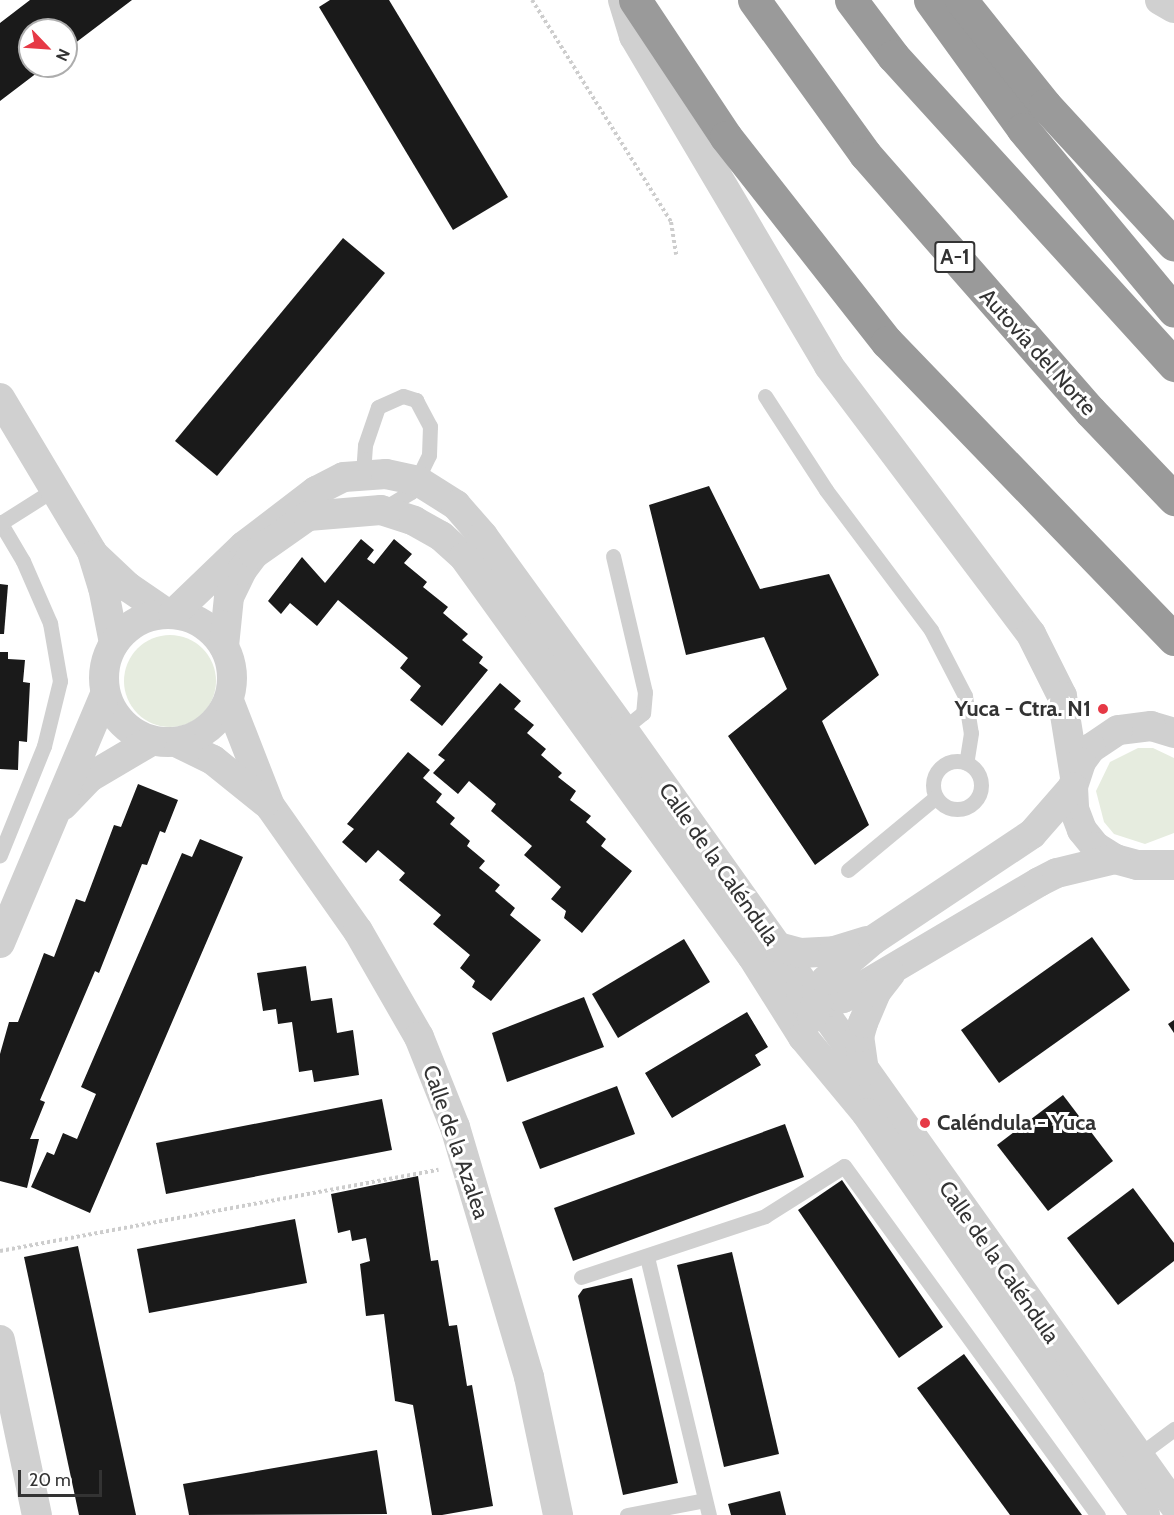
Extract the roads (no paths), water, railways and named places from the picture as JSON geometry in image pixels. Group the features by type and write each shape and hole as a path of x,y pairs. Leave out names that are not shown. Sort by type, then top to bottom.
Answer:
{"highway":[{"path":"635,0 726,137 887,342 1174,639"},
{"name":"Autovía del Norte","path":"754,0 865,154 1090,411 1174,499"},
{"path":"851,0 893,56 1174,365"},
{"path":"930,0 1023,129 1174,311"},
{"path":"961,0 1045,105 1174,245"}],"street":[{"path":"623,0 634,36 829,366 1030,634 1062,696 1074,782 1074,809 1082,830 1096,847 1114,859 1137,865 1170,861"},
{"path":"1160,0 1174,8"},
{"path":"0,398 92,552 104,587 114,643"},
{"name":"Calle de la Caléndula","path":"170,614 244,546 290,510 345,477 386,474 418,481 456,505 483,536 622,728 765,952 803,1037 856,1081 1139,1455 1174,1505"},
{"name":"Calle de la Caléndula","path":"224,646 229,597 254,554 308,516 381,510 414,521 441,536 464,557 545,663 594,741 668,841 765,952"},
{"path":"92,552 128,587 170,614"},
{"path":"46,827 90,777 164,742 208,728 229,701 232,680 224,646 210,629 189,617 170,614 146,617 129,627 114,643 103,678 105,694 123,726 164,742"},
{"path":"0,943 46,827 105,694"},
{"name":"Calle de la Azalea","path":"229,701 270,806 358,931 419,1037 466,1165 529,1377 558,1515"},
{"path":"815,1005 826,980 873,940 1032,834 1074,782 1091,748 1118,730 1143,726 1172,730"},
{"name":"Calle de la Azalea","path":"164,742 213,760 270,806"},
{"path":"765,952 792,995 815,1005 843,998 891,973 1039,882 1057,873 1114,859"},
{"path":"765,952 834,951 873,940"},
{"path":"856,1081 862,1023 876,992 891,973"},
{"name":"Calle de la Caléndula","path":"815,1005 856,1081 1145,1515"},
{"path":"0,1340 37,1515"}],"lane":[{"path":"363,474 365,445 373,416 378,407 403,396 416,400 430,426 429,455 411,492 381,510"},
{"path":"765,396 826,490 931,630 965,696 971,733 966,763"},
{"path":"0,855 44,746 60,681 50,622 23,561 0,522 53,490"},
{"path":"613,556 645,692 643,713 622,728 618,739 620,761 668,841"},
{"path":"545,663 598,725 622,728"},
{"path":"952,762 966,763 978,774 978,798 956,809 936,797 933,783 939,770 952,762"},
{"path":"848,870 936,797"},
{"path":"581,1277 765,1216 844,1166 1098,1515"},
{"path":"627,1515 707,1508 647,1257"},
{"path":"1076,1411 1117,1449 1139,1455"},
{"path":"1156,1515 1137,1479 1139,1455 1174,1429"}],"place":[{"name":"Yuca - Ctra. N1","path":"1103,709"},
{"name":"Caléndula - Yuca","path":"925,1123"}]}
